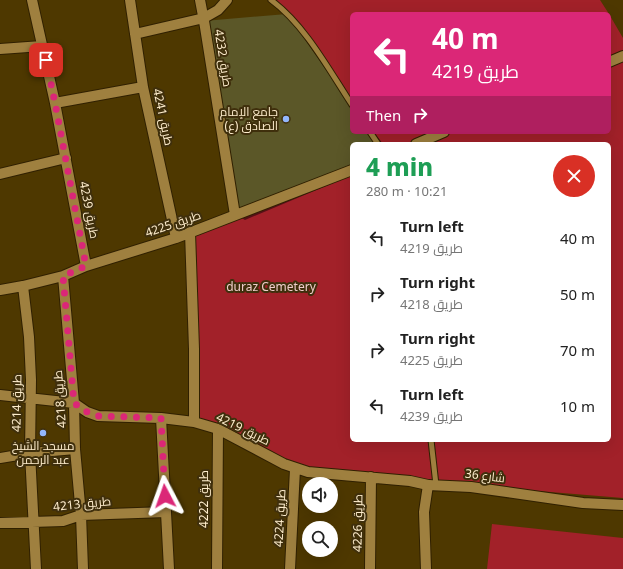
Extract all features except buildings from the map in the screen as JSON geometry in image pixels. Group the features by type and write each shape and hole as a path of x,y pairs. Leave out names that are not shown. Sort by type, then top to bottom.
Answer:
{"street":[{"name":"طريق 4239","path":"32,0 55,103 86,266"},
{"name":"طريق 4241","path":"130,0 143,87 176,238"},
{"name":"طريق 4232","path":"200,0 235,215"},
{"path":"135,34 204,18 218,10 226,0"},
{"path":"0,49 42,46"},
{"path":"611,61 623,56"},
{"path":"55,103 143,87"},
{"path":"421,142 439,134"},
{"path":"0,174 66,158"},
{"name":"طريق 4225","path":"0,290 63,276 86,266 176,238 350,171"},
{"path":"190,232 194,349 194,422"},
{"name":"طريق 4218","path":"63,276 74,403 75,449 81,515 83,569"},
{"name":"طريق 4214","path":"23,286 32,380 30,453 36,569"},
{"name":"طريق 4219","path":"0,395 74,403 87,412 98,416 161,418 194,422 218,429 275,460 295,469 321,474 371,477 432,485"},
{"path":"161,418 169,569"},
{"name":"طريق 4222","path":"217,569 218,429"},
{"path":"0,458 30,453 75,449"},
{"name":"طريق 4224","path":"290,569 295,469"},
{"name":"طريق 4226","path":"370,569 371,477"},
{"path":"426,569 424,512 432,485"},
{"name":"شارع 36","path":"432,485 471,487 583,503 623,505"},
{"name":"طريق 4213","path":"0,523 63,521 81,515 166,512"}],"lane":[{"path":"271,0 302,30 350,102"},
{"path":"431,442 432,485"}],"green space":[{"path":"268,0 600,0 608,12 350,12 350,102 287,14"},
{"name":"duraz Cemetery","path":"611,17 623,38 623,498 371,477 295,469 194,422 190,232 350,171 350,442 611,442 611,142 377,142 371,134 611,134"},
{"path":"492,524 623,538 623,569 487,569"}],"place":[{"name":"جامع الإمام الصادق (ع)","path":"286,119"},
{"name":"مسجد الشيخ عبد الرحمن","path":"43,433"}],"route":[{"path":"46,60 86,266 63,276 74,403 87,412 98,416 161,418 165,496"}]}
